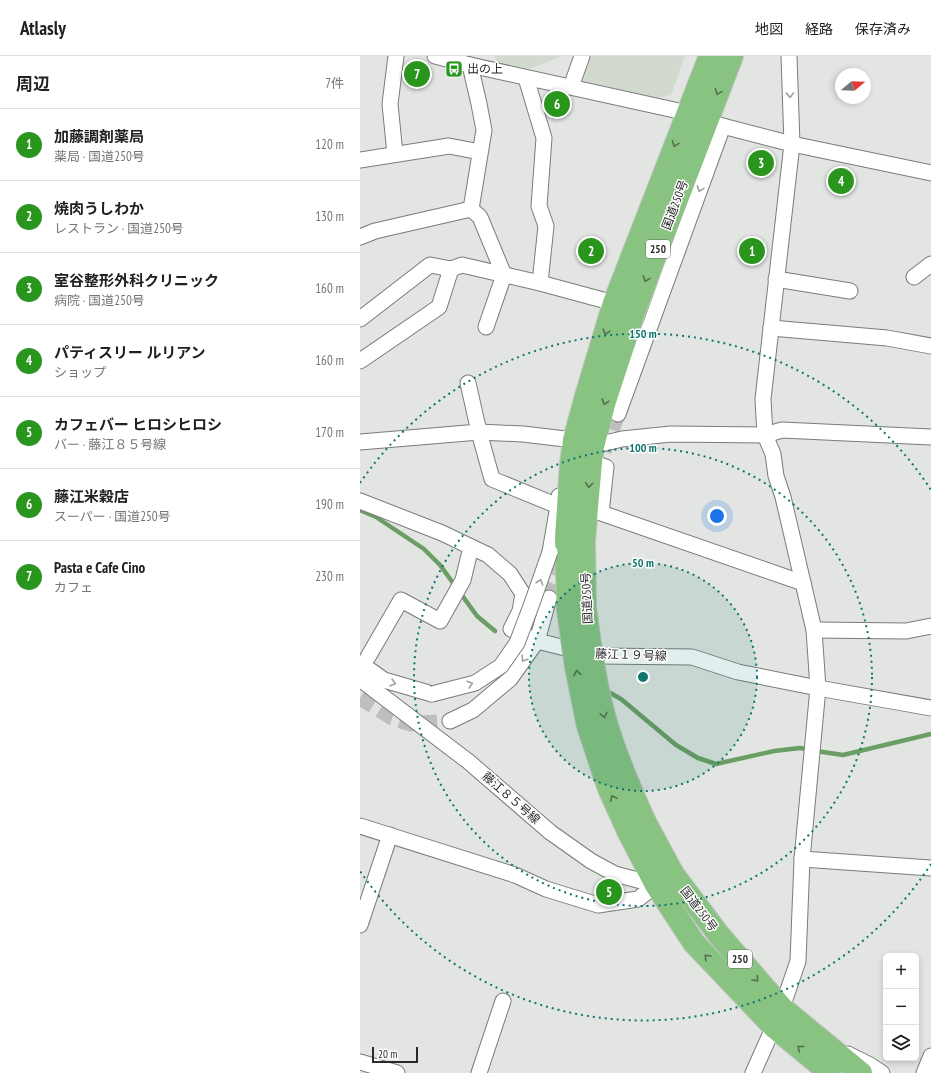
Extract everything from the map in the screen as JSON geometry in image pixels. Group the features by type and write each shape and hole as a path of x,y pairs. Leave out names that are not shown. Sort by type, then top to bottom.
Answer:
{"highway":[{"name":"国道250号","path":"710,56 706,120 614,303 586,396 582,453 584,541 577,608 593,665 605,719 626,781 637,828 664,880 719,935 778,1018 830,1073"},
{"name":"国道250号","path":"582,453 605,401 634,309 732,56"},
{"name":"国道250号","path":"778,1018 819,1039 861,1073"}],"street":[{"path":"395,154 390,104 396,56"},
{"path":"435,56 706,120 792,144 931,173"},
{"path":"571,88 582,56"},
{"path":"753,1073 778,1018 798,961 802,859 818,688 814,630 783,497 776,476 773,454 765,435 763,399 792,144 789,56"},
{"path":"470,65 484,130 471,208"},
{"path":"526,78 544,138 539,206 546,226 540,283"},
{"path":"618,414 706,120"},
{"path":"360,160 450,146 480,152"},
{"path":"360,237 375,231 471,208"},
{"path":"471,208 480,217 504,275 486,327"},
{"path":"914,277 931,264"},
{"path":"360,319 430,265 451,269 462,266 540,283 614,303"},
{"path":"360,361 439,307 451,269"},
{"path":"776,279 850,291"},
{"path":"771,328 887,338 931,346"},
{"path":"468,383 479,432 492,479 558,506"},
{"path":"471,547 463,580 440,621 401,600 364,660 384,680 432,694 475,683 501,666 517,643 532,606 550,552 560,487 582,453 622,440 671,434 765,435 782,430 931,437"},
{"path":"360,442 479,432 523,434 582,453 606,467 601,513 803,583"},
{"name":"藤江１９号線","path":"360,501 442,532 488,555 510,574 523,594 520,611 511,630 537,641 598,656 692,657 738,672 931,708"},
{"path":"450,721 473,710 510,679 537,641 549,598"},
{"path":"814,630 906,631 931,626"},
{"name":"藤江８５号線","path":"360,679 469,762 550,832 591,861 615,874 664,880"},
{"path":"360,826 515,875 546,889 598,905 638,899 664,880"},
{"path":"360,925 390,835"},
{"path":"802,859 931,868"},
{"path":"479,1073 503,1001"},
{"path":"819,1039 870,1065 882,1073"},
{"path":"924,1073 931,1056"},
{"path":"360,1062 397,1073"}],"shaded area":[{"path":"494,56 563,56 528,69 497,63"},
{"path":"591,56 685,56 671,95 657,98 582,81"}],"waterway":[{"path":"360,510 376,517 424,549 440,565 477,616 495,631"},
{"path":"605,690 621,699 676,745 698,758 716,764 774,751 800,748 843,755 931,734"}],"tunnel":[{"path":"596,473 618,414"},
{"path":"549,598 564,559"},
{"path":"360,698 392,718 410,724 450,721"}],"place":[{"name":"出の上","path":"454,69"},
{"name":"Pasta e Cafe Cino","path":"417,74"},
{"name":"藤江米穀店","path":"557,104"},
{"name":"室谷整形外科クリニック","path":"761,163"},
{"name":"パティスリー ルリアン","path":"841,181"},
{"name":"焼肉うしわか","path":"591,251"},
{"name":"加藤調剤薬局","path":"752,251"},
{"name":"カフェバー ヒロシヒロシ","path":"609,892"}]}
